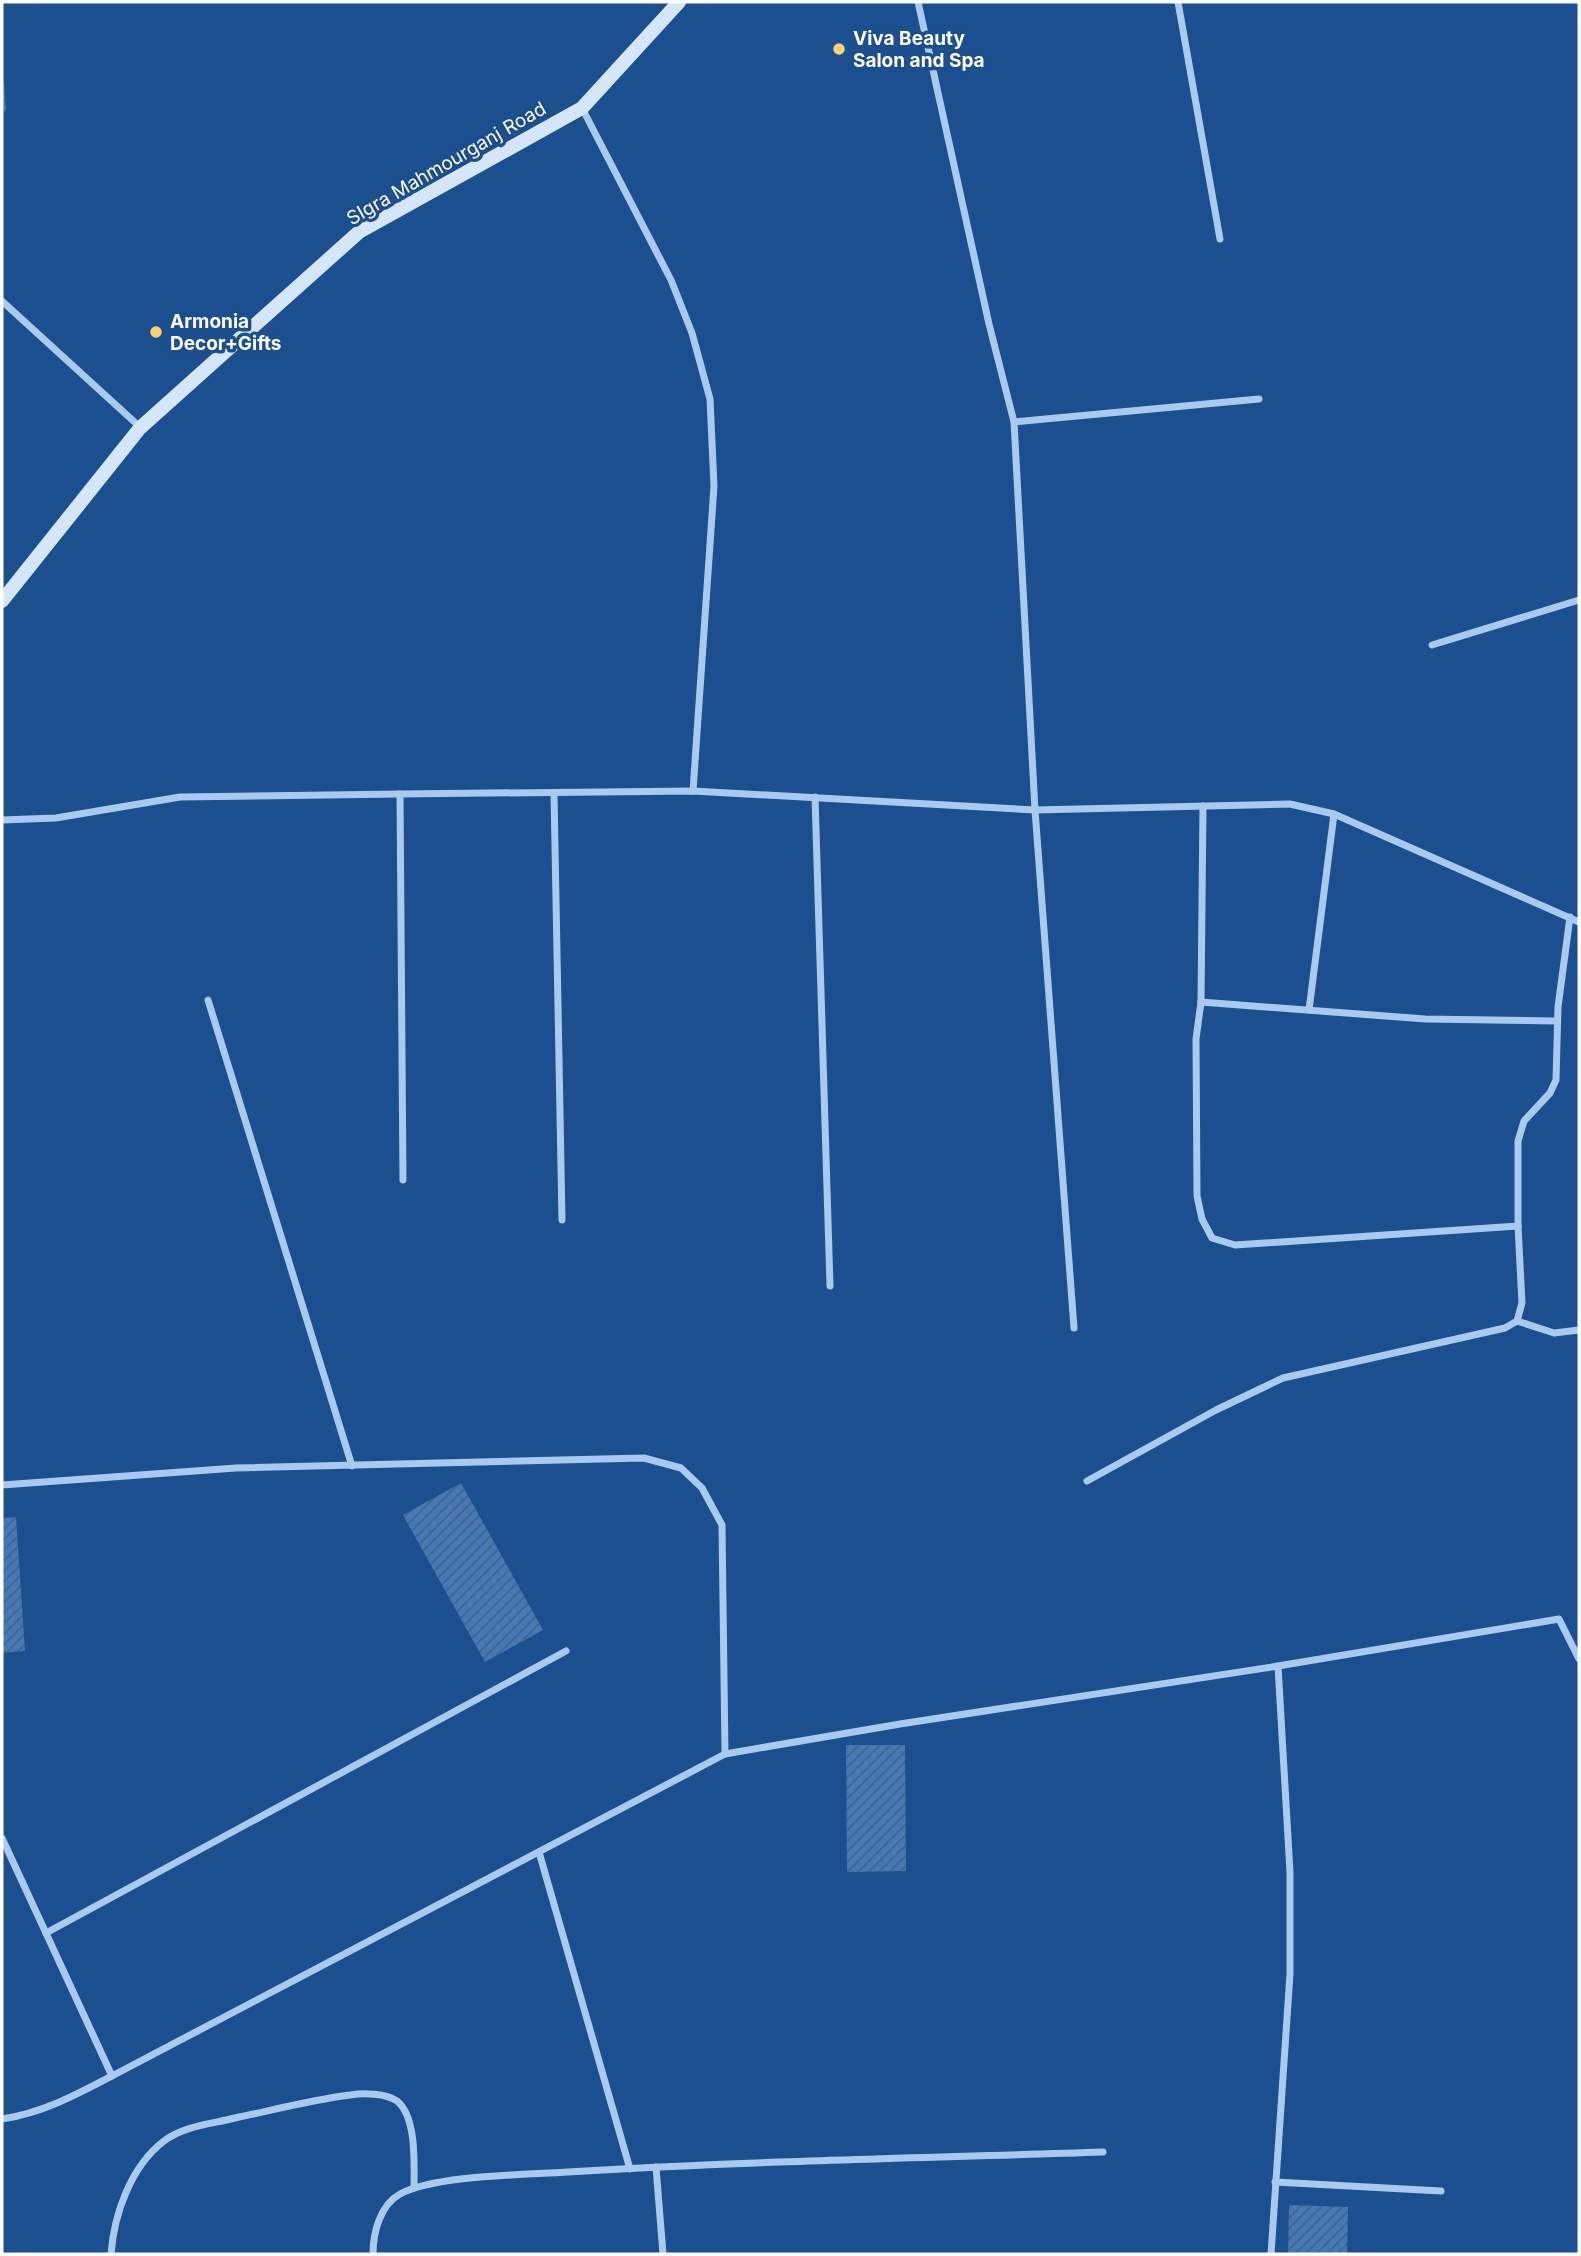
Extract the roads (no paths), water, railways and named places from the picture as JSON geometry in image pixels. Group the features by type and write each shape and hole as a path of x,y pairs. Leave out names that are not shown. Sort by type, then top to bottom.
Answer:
{"street":[{"name":"SIgra Mahmourganj Road","path":"2,601 140,428 359,232 582,108 679,2"},
{"path":"918,2 985,310 1014,422 1035,810 1074,1328"},
{"path":"1178,2 1220,239"},
{"path":"582,108 671,280 692,333 710,399 714,486 693,791"},
{"path":"2,301 140,428"},
{"path":"1014,422 1259,400"},
{"path":"1432,645 1579,600"},
{"path":"2,820 56,818 180,797 400,794 693,791 1035,810 1290,804 1334,814 1579,922"},
{"path":"554,793 562,1220"},
{"path":"400,794 403,1180"},
{"path":"815,797 830,1286"},
{"path":"1203,806 1201,1003 1196,1039 1197,1196 1202,1219 1212,1238 1235,1245 1518,1226"},
{"path":"1308,1010 1334,814"},
{"path":"1087,1482 1216,1409 1283,1378 1505,1328 1517,1321 1522,1303 1518,1141 1524,1121 1550,1093 1556,1080 1556,1021 1570,917"},
{"path":"208,1000 352,1466"},
{"path":"1201,1003 1425,1019 1556,1021"},
{"path":"1517,1321 1554,1333 1579,1330"},
{"path":"2,1485 236,1468 644,1458 681,1468 702,1488 722,1525 725,1754"},
{"path":"2,2119 21,2116 64,2101 725,1754 1559,1619 1579,1659"},
{"path":"46,1933 566,1651"},
{"path":"1271,2254 1290,1974 1290,1872 1278,1666"},
{"path":"2,1838 112,2076"},
{"path":"539,1852 630,2169"},
{"path":"111,2254 118,2214 132,2181 148,2156 165,2140 190,2129 270,2110 352,2094 378,2095 396,2100 406,2112 413,2141 414,2188"},
{"path":"373,2254 376,2228 383,2212 397,2196 414,2188 484,2178 656,2167 1103,2152"},
{"path":"656,2167 663,2254"},
{"path":"1275,2182 1441,2191"}],"place":[{"name":"Viva Beauty Salon and Spa","path":"839,49"},
{"name":"Armonia Decor+Gifts","path":"156,332"}]}
